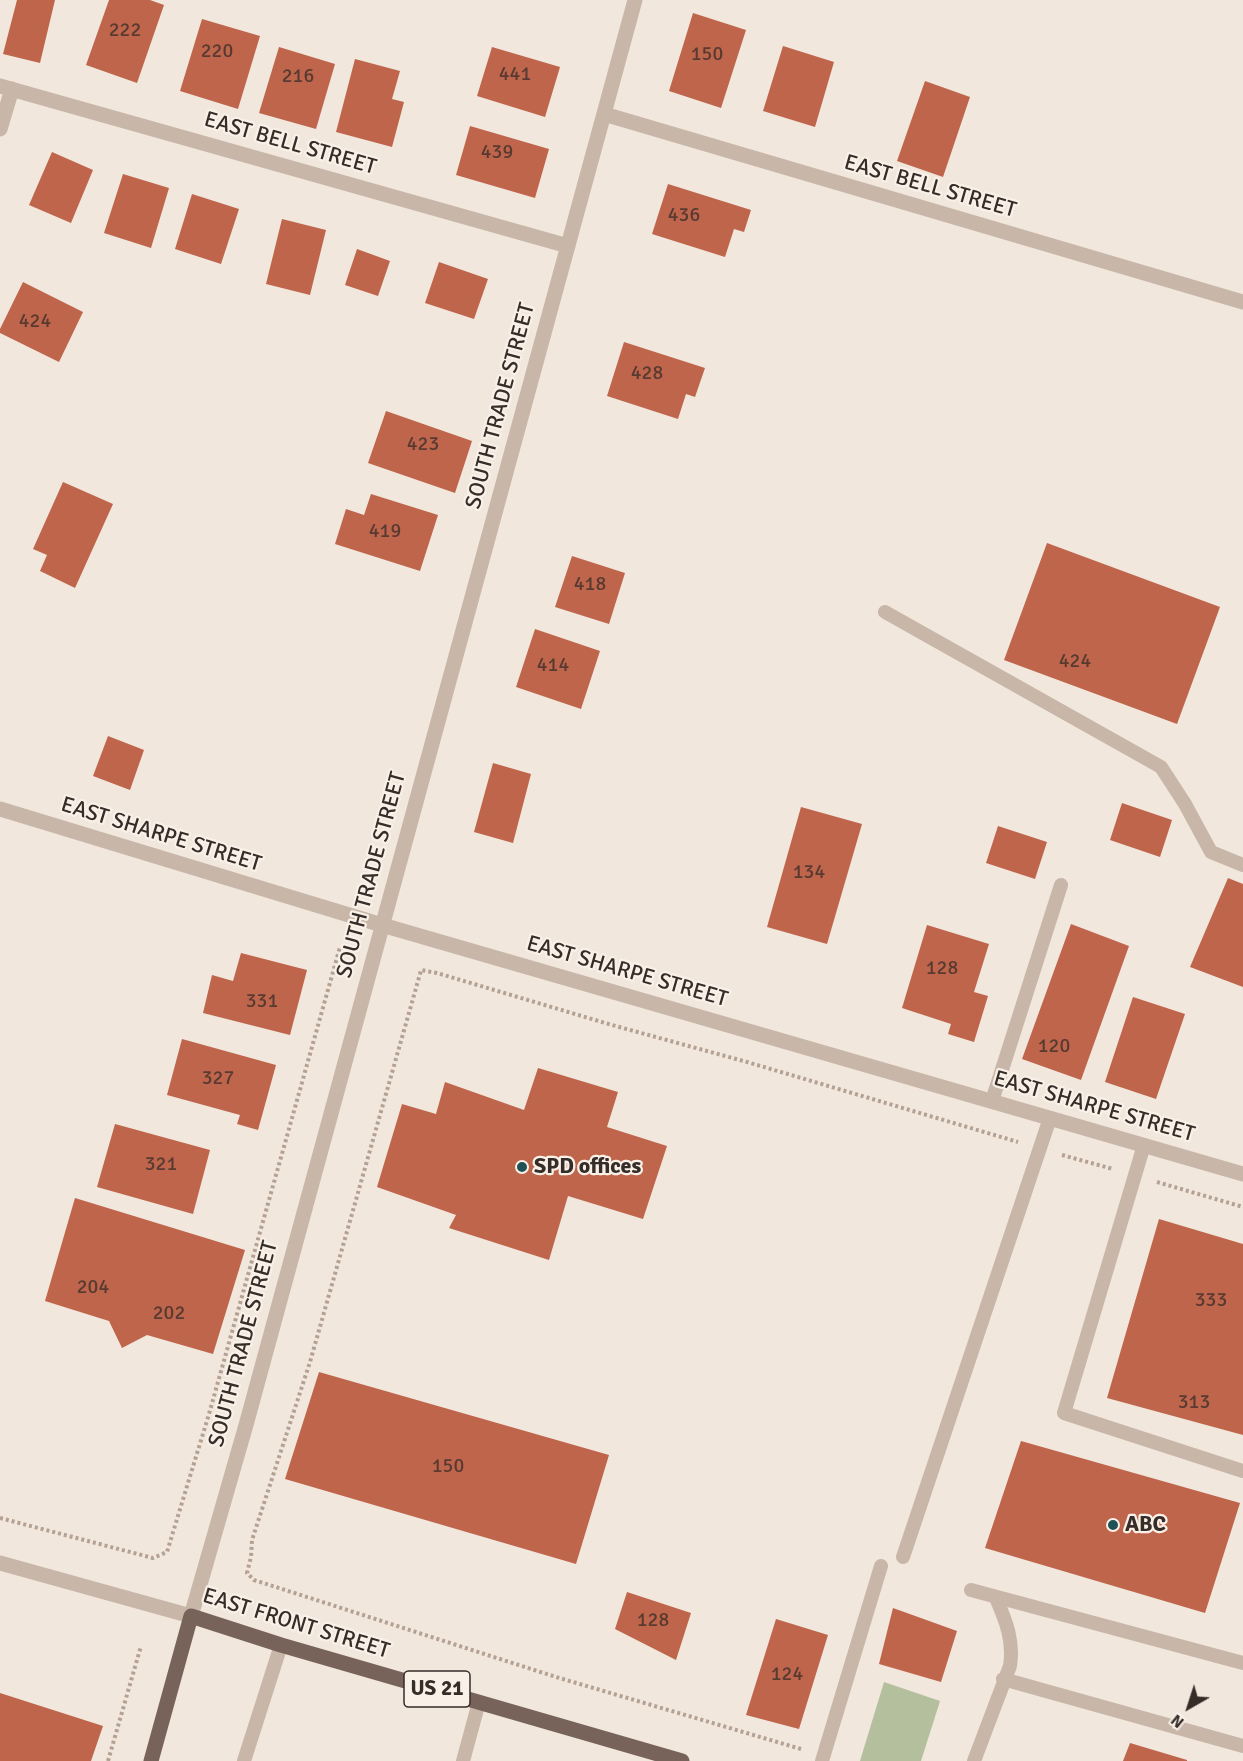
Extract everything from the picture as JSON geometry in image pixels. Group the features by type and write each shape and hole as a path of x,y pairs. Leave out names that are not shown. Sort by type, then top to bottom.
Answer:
{"main road":[{"name":"EAST FRONT STREET","path":"191,1616 281,1645 682,1761"},
{"name":"SOUTH TRADE STREET","path":"151,1761 191,1616"}],"street":[{"name":"SOUTH TRADE STREET","path":"191,1616 246,1425 635,0"},
{"name":"EAST BELL STREET","path":"6,87 568,246"},
{"path":"0,129 6,87"},
{"name":"EAST BELL STREET","path":"604,114 1243,302"},
{"name":"EAST SHARPE STREET","path":"0,809 382,925 1243,1174"},
{"name":"EAST FRONT STREET","path":"0,1563 191,1616"}],"lane":[{"path":"885,612 1161,767 1185,804 1211,852 1243,865"},
{"path":"992,1101 1061,885"},
{"path":"903,1557 1050,1118"},
{"path":"1144,1145 1064,1413 1243,1471"},
{"path":"823,1758 881,1566"},
{"path":"971,1590 1243,1662"},
{"path":"974,1761 1010,1666 1012,1653 1007,1623 996,1598"},
{"path":"244,1761 281,1645"},
{"path":"1004,1679 1243,1746"},
{"path":"463,1761 479,1702"}],"path":[{"path":"0,1518 153,1558 167,1552 209,1414 339,947"},
{"path":"823,1758 556,1677 254,1580 247,1573 252,1540 310,1362 421,970 612,1026 747,1062 1243,1207"},
{"path":"108,1761 141,1646"}],"green space":[{"path":"884,1682 940,1701 921,1761 860,1761"}],"building":[{"path":"17,0 55,0 40,63 3,54"},
{"path":"109,0 150,0 164,5 137,83 86,65"},
{"path":"693,13 746,30 721,108 669,91"},
{"path":"202,19 260,36 238,109 180,91"},
{"path":"783,46 834,62 815,127 763,111"},
{"path":"279,47 335,64 316,129 259,113"},
{"path":"492,47 560,67 545,117 477,96"},
{"path":"355,59 400,71 392,99 404,102 392,147 336,132"},
{"path":"925,81 970,97 943,177 897,161"},
{"path":"470,126 549,149 535,198 456,175"},
{"path":"52,152 93,170 71,223 29,205"},
{"path":"123,174 169,188 151,248 104,233"},
{"path":"668,184 751,210 744,232 734,229 725,257 652,234"},
{"path":"192,194 239,209 221,264 175,249"},
{"path":"282,219 326,230 310,295 266,284"},
{"path":"357,249 390,261 378,296 345,285"},
{"path":"439,262 488,279 474,319 425,303"},
{"path":"23,282 83,312 59,362 0,333"},
{"path":"624,342 705,368 695,397 686,394 678,419 607,396"},
{"path":"386,411 472,441 455,493 368,463"},
{"path":"63,482 113,504 75,588 40,571 47,555 33,549"},
{"path":"371,494 438,515 420,571 335,544 346,509 364,515"},
{"path":"1047,543 1220,607 1177,724 1004,660"},
{"path":"572,556 625,573 609,624 555,607"},
{"path":"535,629 600,651 581,709 516,687"},
{"path":"108,736 144,750 130,790 93,776"},
{"path":"493,763 531,774 513,843 474,832"},
{"path":"1122,803 1172,820 1160,857 1110,840"},
{"path":"801,807 862,824 827,944 767,927"},
{"path":"998,826 1047,842 1035,879 986,863"},
{"path":"1228,878 1243,884 1243,987 1190,967"},
{"path":"1071,924 1129,946 1081,1080 1022,1059"},
{"path":"927,925 989,944 974,992 988,996 974,1042 948,1034 951,1024 902,1008"},
{"path":"241,953 307,970 290,1035 203,1013 212,975 233,981"},
{"path":"1133,997 1185,1014 1156,1099 1105,1082"},
{"path":"182,1039 276,1065 258,1130 237,1124 240,1115 167,1095"},
{"name":"SPD offices","path":"538,1068 618,1092 607,1127 667,1146 643,1219 568,1196 549,1260 449,1228 456,1215 377,1187 402,1104 436,1114 445,1082 524,1110"},
{"path":"115,1124 210,1150 193,1214 97,1187"},
{"path":"75,1198 245,1250 213,1354 147,1335 122,1348 109,1321 45,1301"},
{"path":"1159,1219 1243,1244 1243,1435 1107,1398"},
{"path":"319,1372 609,1455 576,1564 285,1479"},
{"name":"ABC","path":"1021,1441 1240,1503 1205,1613 985,1548"},
{"path":"627,1592 691,1613 676,1660 615,1629"},
{"path":"893,1608 957,1631 941,1682 879,1664"},
{"path":"776,1619 828,1635 799,1729 746,1715"},
{"path":"0,1693 103,1726 91,1761 0,1761"},
{"path":"1130,1743 1187,1760 1187,1761 1123,1761"}],"place":[{"name":"SPD offices","path":"522,1167"},
{"name":"ABC","path":"1113,1525"}]}
